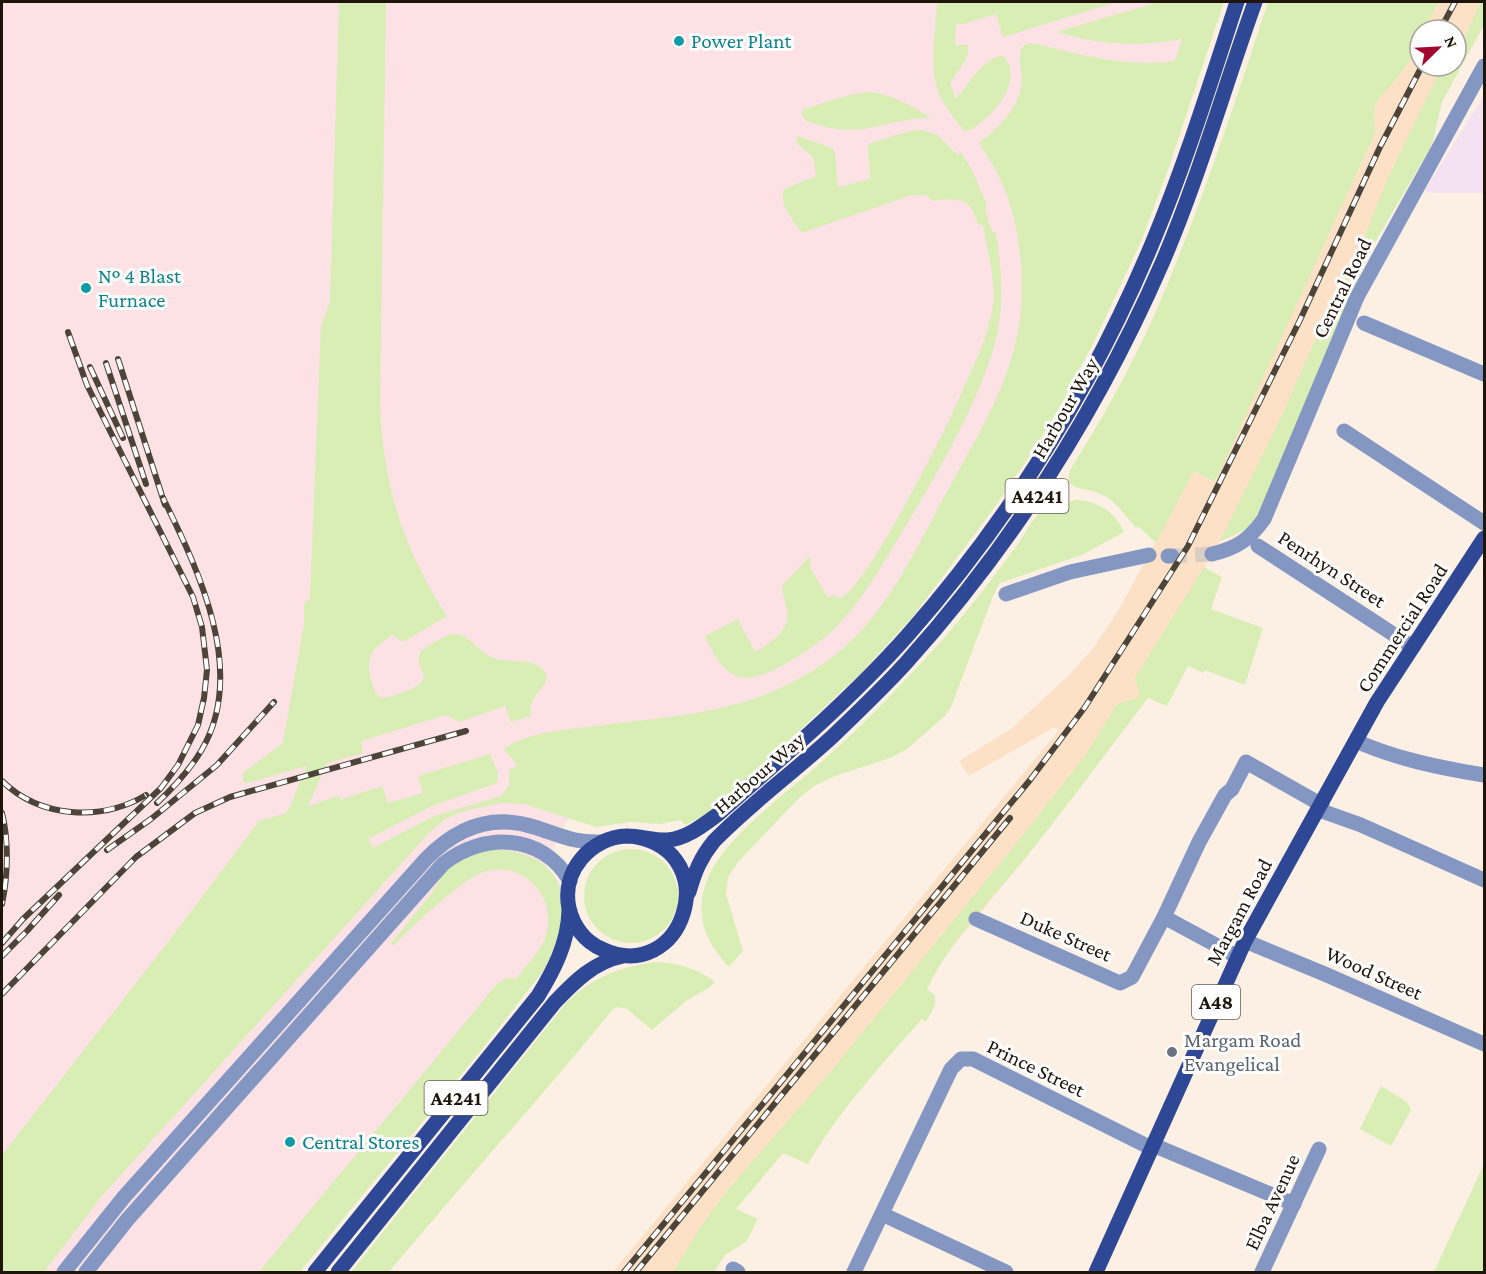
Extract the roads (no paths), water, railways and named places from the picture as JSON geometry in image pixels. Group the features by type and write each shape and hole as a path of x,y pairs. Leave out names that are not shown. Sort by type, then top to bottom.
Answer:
{"main road":[{"name":"Harbour Way","path":"636,837 668,840 685,835 699,828 734,801 879,666 961,570 1009,507 1068,414 1135,281 1171,193 1237,2"},
{"name":"Harbour Way","path":"687,902 694,872 700,859 709,848 727,828 833,736 903,666 990,561 1053,473 1118,359 1163,261 1255,2"},
{"name":"Commercial Road","path":"1356,741 1377,702 1485,538"},
{"name":"Margam Road","path":"1096,1272 1245,941 1356,741"},
{"name":"A4241","path":"315,1272 538,996 560,956 568,929 570,881 582,857 601,842 617,837 636,837"},
{"path":"636,837 651,841 661,847 677,863 685,881 687,902"},
{"name":"A4241","path":"338,1272 573,983 604,962 648,952 667,941 681,923 687,902"},
{"path":"569,909 578,930 590,942 609,953 626,956"}],"street":[{"name":"Central Road","path":"1255,541 1357,297 1485,66"},
{"path":"1364,322 1485,374"},
{"path":"1344,431 1485,523"},
{"path":"1212,554 1255,541"},
{"name":"Penrhyn Street","path":"1255,541 1413,647"},
{"path":"1006,594 1070,572 1149,555"},
{"path":"1356,741 1437,767 1485,774"},
{"path":"1238,957 1164,917 1199,842 1246,762 1321,807 1485,880"},
{"path":"64,1272 124,1197 444,841 467,828 499,822 532,826 573,841 601,842"},
{"path":"86,1272 127,1220 443,864 460,851 479,844 513,842 528,845 544,854 557,864 570,881"},
{"name":"Duke Street","path":"976,919 1120,983 1132,977 1164,917"},
{"name":"Wood Street","path":"1245,941 1485,1044"},
{"name":"Prince Street","path":"882,1214 951,1069 961,1059 973,1059 1152,1146 1294,1204"},
{"name":"Elba Avenue","path":"1262,1272 1319,1149"},
{"path":"854,1272 882,1214 1006,1272"}],"tunnel":[{"path":"1172,556 1212,554"}],"railway":[{"path":"1446,18 1455,2"},
{"path":"624,1272 1030,780 1085,707 1188,546 1300,320 1380,147 1416,78"},
{"path":"2,943 23,919 161,788 178,765 198,725 204,698 207,670 202,627 193,597 87,385 68,332"},
{"path":"118,359 165,505"},
{"path":"106,363 146,484"},
{"path":"90,367 123,438"},
{"path":"157,803 180,779 201,751 214,721 220,689 219,656 213,623 191,557 163,498"},
{"path":"107,850 151,819 217,765 274,702"},
{"path":"2,994 136,857 195,813 230,797 466,731"},
{"path":"2,781 34,803 71,812 110,809 128,804 146,795"},
{"path":"2,813 7,858 2,904"},
{"path":"636,1272 1010,818"},
{"path":"2,956 59,895"}],"place":[{"name":"Power Plant","path":"679,41"},
{"name":"Nº 4 Blast Furnace","path":"86,288"},
{"name":"Margam Road Evangelical","path":"1172,1052"},
{"name":"Central Stores","path":"290,1142"}]}
